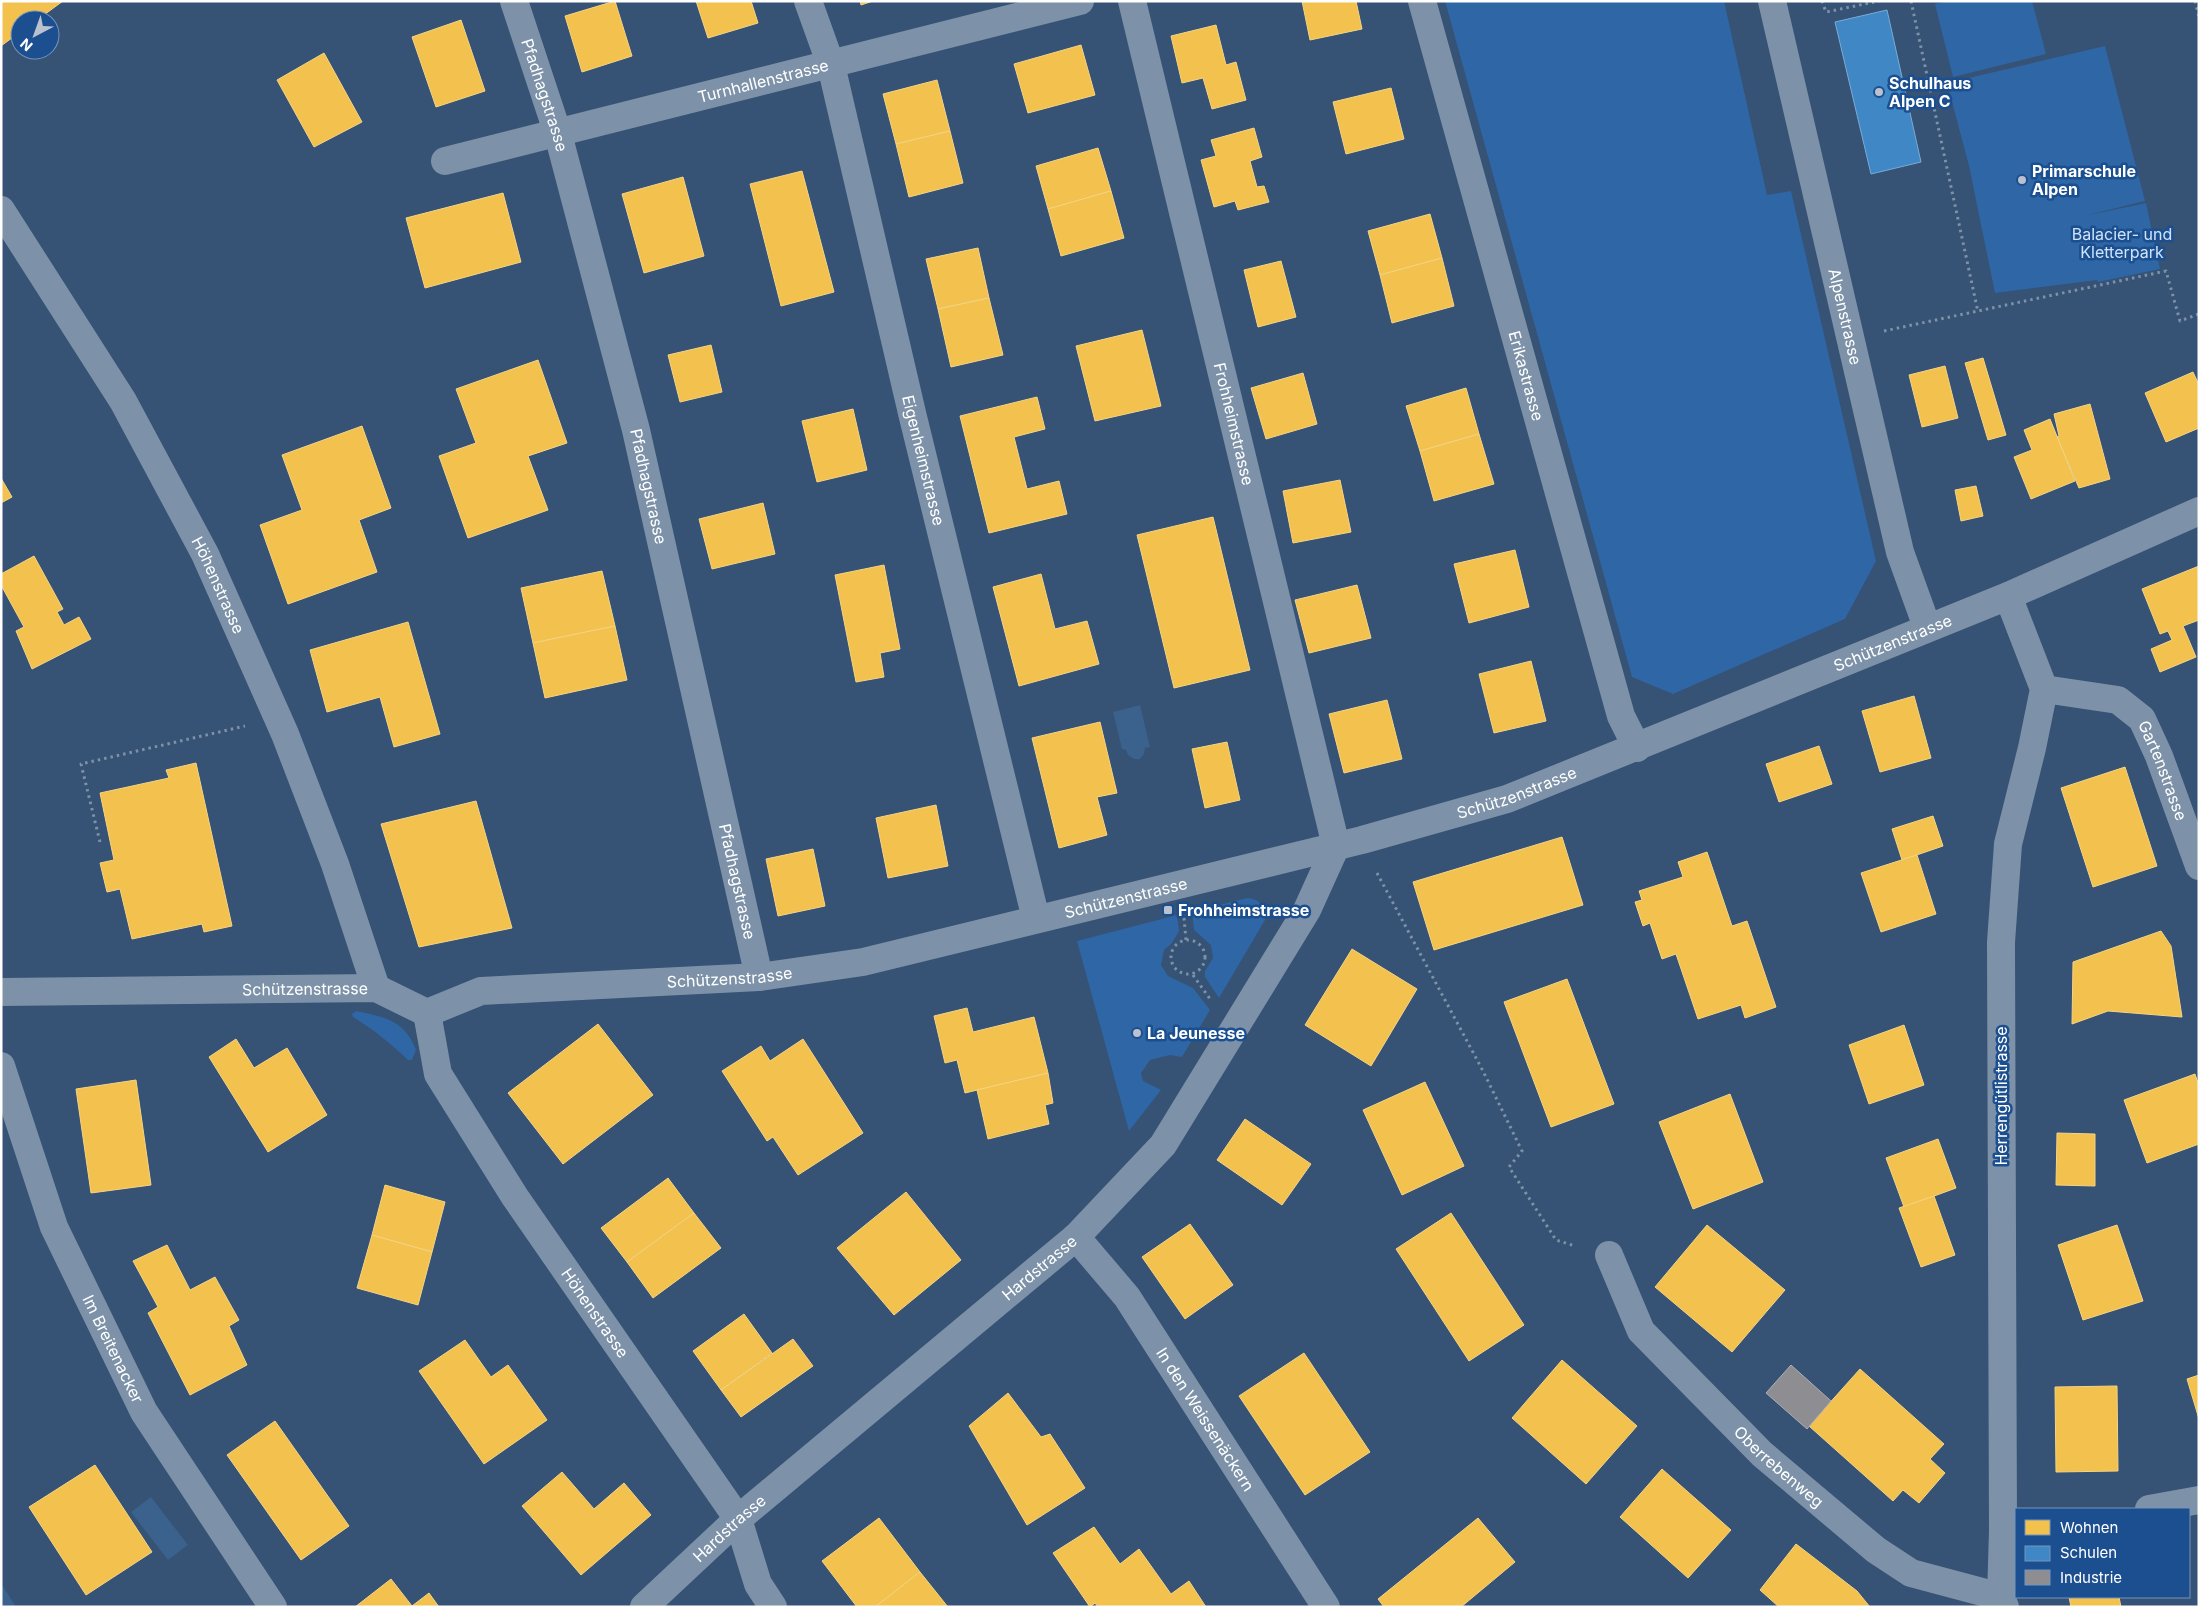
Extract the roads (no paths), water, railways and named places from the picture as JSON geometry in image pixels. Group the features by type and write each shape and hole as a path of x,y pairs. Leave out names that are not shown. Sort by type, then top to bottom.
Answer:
{"street":[{"name":"Pfadhagstrasse","path":"514,1 558,134 636,430 759,978"},
{"name":"Eigenheimstrasse","path":"808,1 830,66 912,413 1036,919"},
{"name":"Turnhallenstrasse","path":"445,161 830,66 1080,1"},
{"name":"Frohheimstrasse","path":"1132,1 1336,846"},
{"name":"Erikastrasse","path":"1422,1 1621,716 1637,748"},
{"name":"Alpenstrasse","path":"1772,1 1852,338 1900,552 1928,628"},
{"name":"Höhenstrasse","path":"1,210 123,401 205,554 285,734 335,864 376,988"},
{"name":"Schützenstrasse","path":"1,992 376,988 427,1013 481,991 759,978 863,962 1336,846 1507,799 1637,748 2008,596 2199,511"},
{"path":"2008,596 2044,689"},
{"name":"Gartenstrasse","path":"2044,689 2118,700 2142,719 2159,756 2199,866"},
{"name":"Herrengütlistrasse","path":"2000,1603 2010,1529 2001,942 2008,844 2032,748 2044,689"},
{"name":"Hardstrasse","path":"644,1607 738,1519 1076,1238 1163,1145 1307,910 1336,846"},
{"name":"Höhenstrasse","path":"427,1013 438,1074 515,1197 738,1519 758,1584 773,1607"},
{"name":"Im Breitenacker","path":"1,1066 54,1227 144,1412 273,1607"},
{"name":"In den Weissenäckern","path":"1076,1238 1127,1298 1326,1607"},
{"name":"Oberrebenweg","path":"1609,1255 1641,1331 1762,1454 1876,1550 1911,1573 2000,1603"},
{"path":"2155,1508 2199,1500"}],"place":[{"name":"Schulhaus Alpen C","path":"1879,92"},
{"name":"Primarschule Alpen","path":"2022,180"},
{"name":"Frohheimstrasse","path":"1168,910"},
{"name":"La Jeunesse","path":"1137,1033"}],"park label":[{"name":"Balacier- und Kletterpark","path":"2122,243"}]}
